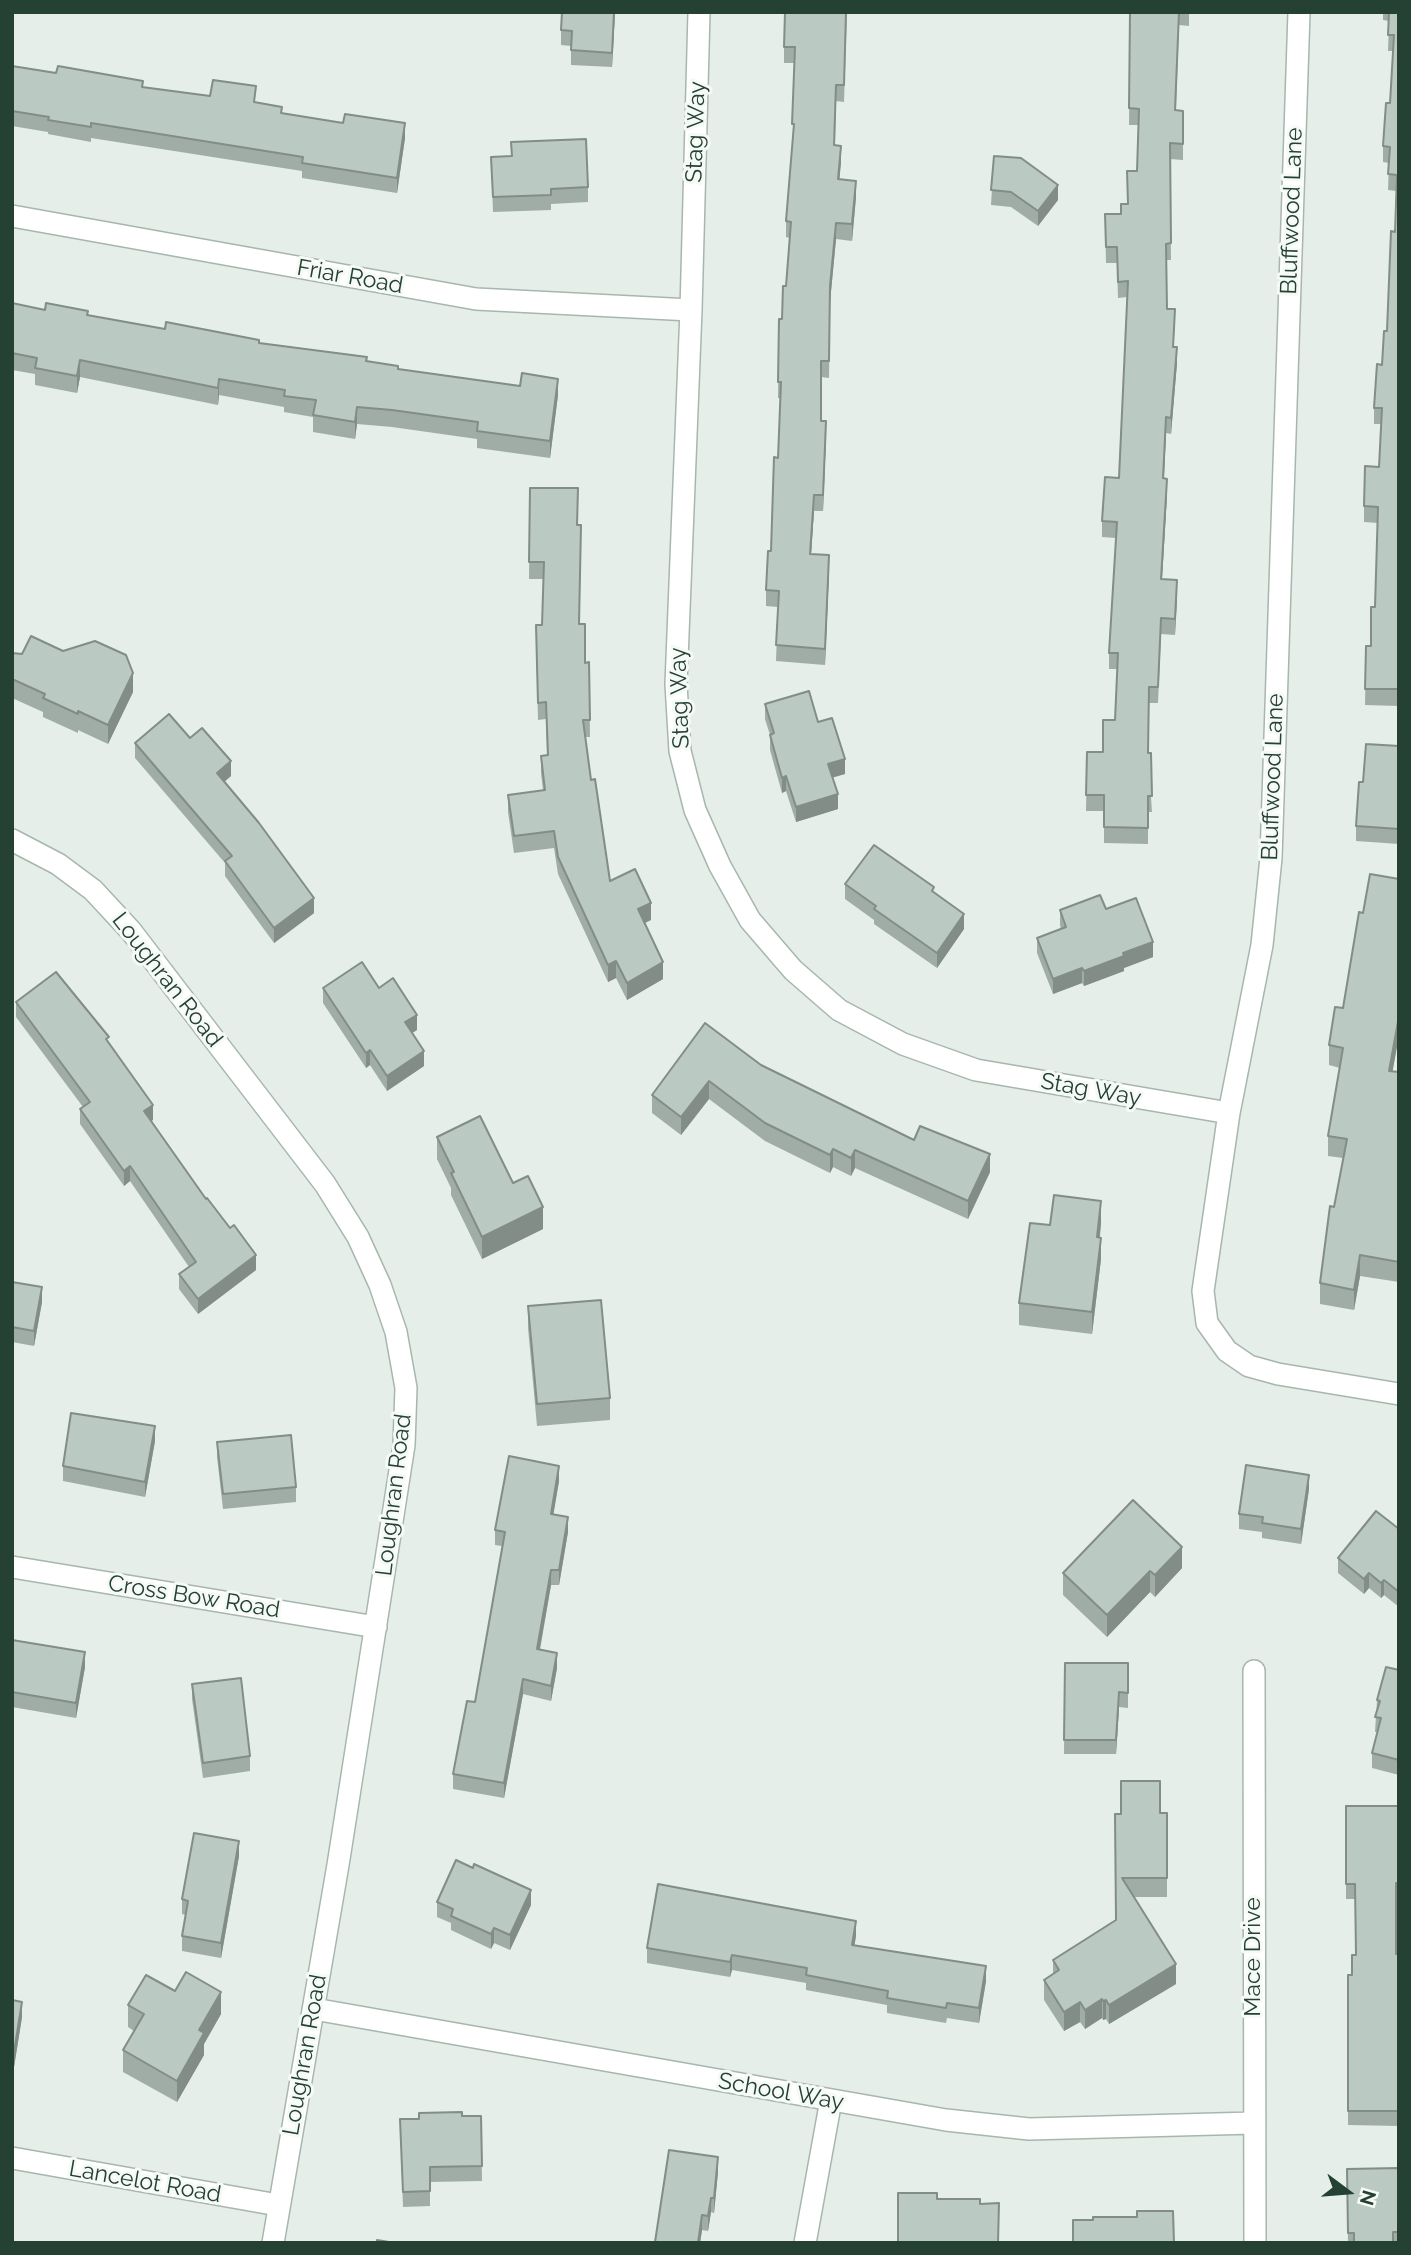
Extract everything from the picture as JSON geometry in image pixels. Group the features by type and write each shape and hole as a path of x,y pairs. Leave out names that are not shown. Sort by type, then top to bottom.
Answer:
{"street":[{"name":"Stag Way","path":"699,12 691,310 676,684 680,751 695,810 720,866 750,920 793,970 839,1010 903,1044 976,1070 1229,1113"},
{"name":"Bluffwood Lane","path":"1298,12 1271,858 1262,945 1229,1113 1203,1291 1207,1323 1227,1351 1249,1366 1279,1374 1399,1395"},
{"name":"Friar Road","path":"12,216 476,299 691,310"},
{"name":"Loughran Road","path":"12,840 58,864 93,890 131,931 325,1184 364,1249 396,1332 406,1388 404,1445 314,2009 273,2243"},
{"name":"Cross Bow Road","path":"12,1567 376,1627"},
{"name":"Mace Drive","path":"1254,1671 1255,2243"},
{"name":"School Way","path":"314,2009 946,2120 1029,2129 1253,2123"},
{"path":"805,2243 831,2100"},
{"name":"Lancelot Road","path":"12,2158 278,2206"}],"building":[{"path":"562,12 614,12 612,53 571,50 572,31 561,30"},
{"path":"785,12 846,12 844,85 836,85 834,145 841,146 838,179 856,181 852,224 836,223 830,286 829,361 821,361 821,421 826,421 823,495 814,495 810,554 829,555 825,649 776,645 779,591 766,590 768,551 771,551 774,457 778,458 781,382 778,382 779,319 782,319 791,222 786,221 794,124 795,47 784,47"},
{"path":"1130,12 1179,12 1175,110 1183,111 1183,144 1170,143 1171,243 1166,244 1167,309 1175,309 1173,347 1177,347 1171,418 1166,417 1163,478 1167,479 1161,579 1177,580 1175,619 1161,618 1158,687 1149,687 1148,753 1151,753 1152,796 1148,796 1148,828 1104,827 1104,795 1086,795 1087,752 1103,752 1103,720 1115,720 1118,653 1109,653 1117,522 1102,521 1105,477 1119,478 1128,281 1118,282 1117,247 1106,247 1105,214 1121,214 1121,204 1128,204 1127,171 1137,171 1139,109 1129,108"},
{"path":"1389,12 1399,12 1399,689 1365,689 1366,646 1371,646 1371,607 1375,607 1378,507 1364,506 1365,466 1379,467 1382,408 1374,408 1377,364 1382,365 1384,331 1387,331 1391,231 1395,232 1397,175 1388,174 1390,147 1383,146 1386,103 1390,103 1394,35 1388,35"},
{"path":"12,66 56,73 58,66 143,81 142,87 210,96 213,80 256,86 254,102 282,107 281,113 343,123 345,114 405,123 397,178 302,163 303,157 91,123 91,127 12,111"},
{"path":"586,139 588,187 551,189 551,195 493,197 491,157 512,156 511,142"},
{"path":"994,156 1021,158 1058,185 1038,211 1011,192 991,190"},
{"path":"12,303 45,310 46,303 88,311 87,315 165,329 166,322 259,340 259,343 367,357 366,361 398,366 398,369 520,386 522,373 558,379 550,441 477,431 478,422 392,410 357,407 355,422 313,415 316,400 284,396 285,390 219,379 218,388 80,360 77,376 35,368 37,358 12,353"},
{"path":"530,488 578,488 577,525 581,525 579,624 585,624 585,663 589,662 590,720 583,720 591,780 595,779 610,881 635,869 651,903 638,909 663,962 627,983 616,961 608,965 558,857 554,831 514,836 508,795 545,790 541,756 548,755 546,702 538,703 536,625 542,625 544,562 529,562"},
{"path":"31,636 63,651 95,641 126,655 133,673 108,725 43,698 45,694 12,679 12,653 22,654"},
{"path":"809,691 818,722 832,718 845,759 828,764 838,794 796,807 786,776 782,778 770,735 774,733 765,704"},
{"path":"169,714 190,738 202,728 231,761 217,773 259,823 314,898 274,928 225,861 232,856 135,743"},
{"path":"1366,744 1399,746 1399,829 1356,826 1359,782 1363,782"},
{"path":"874,845 934,887 932,891 964,914 937,953 874,909 876,906 845,884"},
{"path":"1370,874 1399,879 1399,1016 1389,1071 1399,1072 1399,1262 1360,1255 1354,1290 1320,1283 1330,1206 1334,1207 1347,1139 1328,1136 1343,1048 1329,1045 1335,1007 1343,1008 1359,912 1363,913"},
{"path":"1100,895 1106,909 1136,898 1153,942 1084,971 1082,968 1053,979 1037,938 1066,927 1060,910"},
{"path":"362,962 379,988 393,978 417,1015 405,1022 424,1051 387,1076 370,1050 366,1053 323,988"},
{"path":"56,972 109,1037 106,1039 153,1105 144,1111 206,1199 230,1228 234,1225 256,1255 198,1299 179,1274 196,1262 130,1166 124,1171 80,1109 90,1102 16,1002"},
{"path":"705,1023 761,1065 914,1140 920,1126 990,1154 968,1201 855,1150 851,1158 833,1149 830,1155 765,1123 709,1081 681,1117 652,1095"},
{"path":"480,1116 513,1183 528,1176 543,1207 482,1237 437,1137"},
{"path":"1054,1195 1101,1201 1097,1237 1101,1238 1092,1312 1019,1303 1030,1223 1050,1225"},
{"path":"12,1282 42,1287 34,1331 12,1327"},
{"path":"601,1300 610,1398 537,1404 528,1306"},
{"path":"71,1413 155,1426 145,1482 63,1466"},
{"path":"291,1435 296,1487 223,1494 217,1442"},
{"path":"509,1456 559,1466 551,1514 568,1517 559,1570 551,1570 537,1649 557,1653 551,1686 523,1679 504,1783 453,1774 467,1701 475,1702 505,1532 495,1530"},
{"path":"1246,1465 1309,1475 1301,1529 1262,1523 1263,1517 1239,1514"},
{"path":"1133,1500 1182,1547 1155,1575 1150,1571 1107,1615 1063,1573"},
{"path":"1376,1511 1399,1529 1399,1592 1384,1580 1381,1583 1369,1573 1364,1579 1338,1558"},
{"path":"12,1640 85,1652 76,1703 12,1692"},
{"path":"1065,1663 1128,1663 1128,1693 1119,1692 1116,1740 1064,1740"},
{"path":"1386,1667 1399,1670 1399,1760 1372,1753 1381,1718 1375,1717 1380,1701 1377,1700"},
{"path":"241,1678 250,1756 203,1763 192,1684"},
{"path":"1121,1781 1160,1781 1160,1813 1167,1813 1167,1878 1122,1878 1176,1964 1109,2005 1102,1999 1085,2010 1080,2002 1064,2012 1044,1980 1059,1970 1053,1960 1116,1920 1115,1814 1121,1814"},
{"path":"1346,1806 1399,1806 1396,1954 1399,1954 1399,2111 1348,2111 1348,1975 1352,1975 1352,1955 1356,1955 1355,1884 1346,1884"},
{"path":"194,1833 239,1841 221,1943 182,1936 188,1901 182,1899"},
{"path":"456,1860 473,1868 474,1864 531,1890 510,1935 494,1928 491,1934 451,1916 453,1909 437,1902"},
{"path":"658,1884 856,1921 852,1945 986,1966 979,2008 947,2003 946,2008 887,1998 888,1991 806,1975 807,1968 732,1955 730,1962 647,1948"},
{"path":"186,1972 221,1992 199,2030 204,2033 177,2081 123,2050 144,2014 128,2005 146,1975 175,1991"},
{"path":"12,2000 22,2002 14,2052 12,2051"},
{"path":"462,2112 462,2116 481,2116 482,2166 430,2167 430,2191 403,2192 400,2119 419,2119 419,2113"},
{"path":"669,2150 718,2157 714,2198 711,2198 708,2216 702,2215 698,2243 655,2242"},
{"path":"1399,2168 1399,2232 1393,2232 1393,2243 1354,2243 1354,2233 1348,2233 1347,2169"},
{"path":"898,2193 937,2193 937,2199 980,2199 980,2204 999,2203 998,2243 898,2243"},
{"path":"1137,2211 1173,2211 1174,2243 1073,2243 1073,2220 1137,2217"}]}
